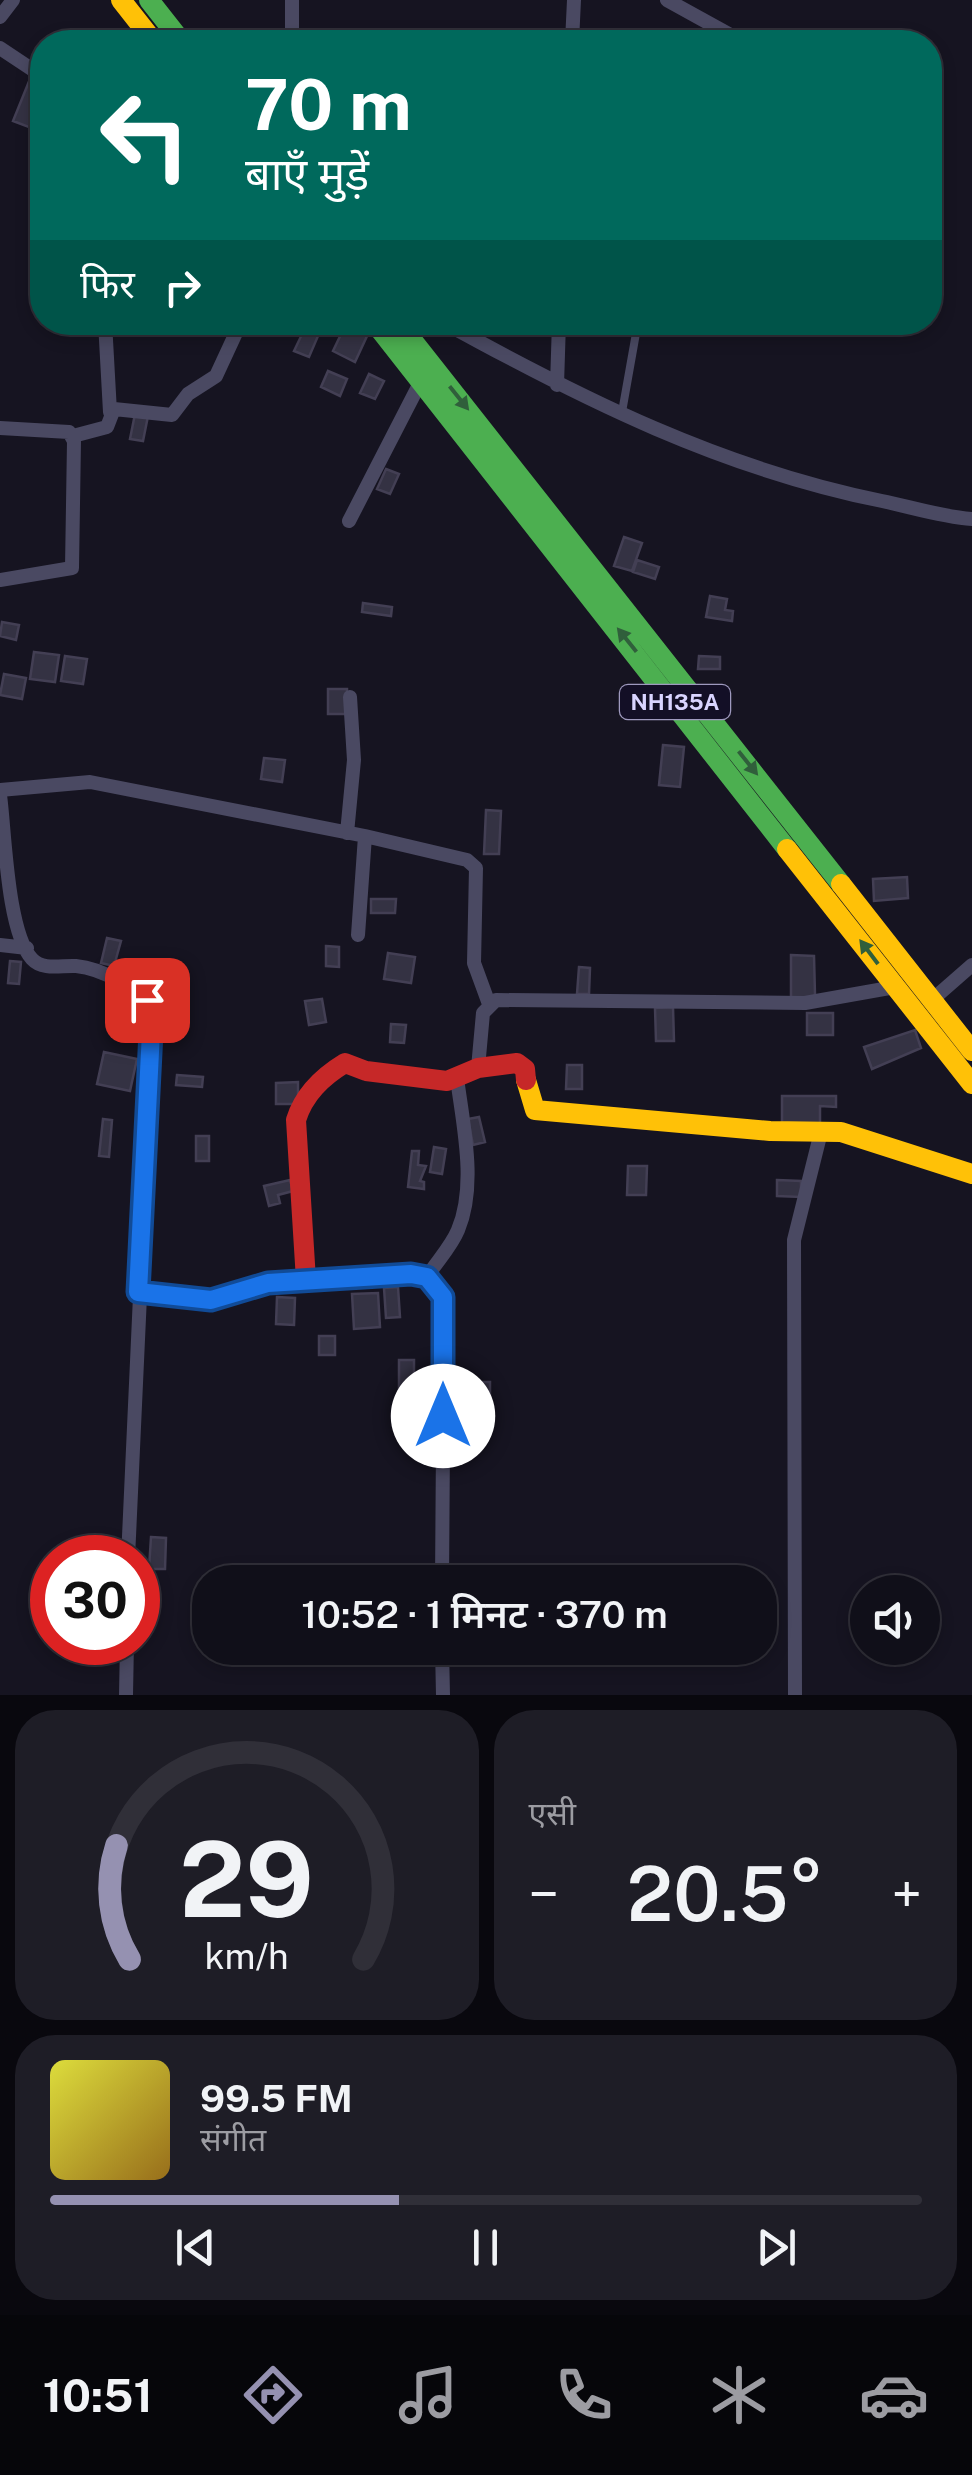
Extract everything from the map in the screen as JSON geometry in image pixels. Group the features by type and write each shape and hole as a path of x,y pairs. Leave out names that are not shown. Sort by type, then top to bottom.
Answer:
{"main road":[{"path":"122,0 145,30"},
{"path":"149,0 173,30"},
{"name":"NH135A","path":"384,335 972,1084"},
{"name":"NH135A","path":"408,335 972,1051"},
{"path":"306,1280 296,1133 300,1104 318,1082 345,1063 366,1071 458,1078 478,1068 521,1064 530,1105 535,1110 861,1136 972,1174"}],"street":[{"path":"0,17 13,0"},
{"path":"292,0 292,30"},
{"path":"573,30 574,0"},
{"path":"667,0 721,30"},
{"path":"0,48 30,68"},
{"path":"72,436 107,427 110,412 106,335"},
{"path":"110,412 119,408 172,415 188,394 216,376 235,335"},
{"path":"466,335 622,416 746,466 828,490 972,518"},
{"path":"556,385 558,335"},
{"path":"349,521 421,381"},
{"path":"0,428 64,430 72,436"},
{"path":"0,580 72,568 72,436"},
{"path":"347,834 354,760 350,697"},
{"path":"129,1535 151,1005 143,995 88,969 39,964 27,948 8,889 0,792 90,782 467,860 476,868 474,969 490,1004"},
{"path":"358,935 365,836"},
{"path":"0,945 27,948"},
{"path":"932,1000 972,964"},
{"path":"478,1068 483,1013 490,1004 504,999 805,1003 895,987"},
{"path":"427,1277 452,1242 464,1208 465,1152 458,1078"},
{"path":"795,1695 794,1240 821,1132"},
{"path":"138,1292 211,1300 268,1283 411,1274 427,1277 440,1289 444,1305 442,1565"},
{"path":"126,1695 127,1665"},
{"path":"442,1665 443,1695"}],"lane":[{"path":"622,416 636,335"}],"building":[{"path":"30,79 30,127 13,121"},
{"path":"302,335 318,336 309,357 294,351"},
{"path":"341,335 367,336 355,362 333,351"},
{"path":"328,371 347,379 340,396 321,387"},
{"path":"369,374 384,381 375,399 360,393"},
{"path":"135,414 148,416 143,441 130,439"},
{"path":"386,469 399,474 390,494 377,489"},
{"path":"624,537 642,543 632,571 614,566"},
{"path":"637,560 659,567 655,579 633,572"},
{"path":"710,596 727,599 725,610 733,611 732,621 706,617"},
{"path":"363,603 392,607 391,616 362,612"},
{"path":"2,622 19,625 16,640 0,636"},
{"path":"34,652 59,655 55,682 30,679"},
{"path":"65,656 87,659 83,684 61,681"},
{"path":"699,656 720,657 720,669 698,669"},
{"path":"4,674 26,678 22,699 0,695"},
{"path":"328,689 347,689 347,714 328,714"},
{"path":"663,745 684,747 680,787 659,785"},
{"path":"264,758 285,760 282,782 261,779"},
{"path":"486,810 501,811 499,854 484,854"},
{"path":"907,877 908,898 874,901 873,879"},
{"path":"371,899 396,899 395,913 371,913"},
{"path":"107,938 121,941 114,966 101,963"},
{"path":"326,946 339,947 339,967 326,966"},
{"path":"388,953 415,957 411,983 384,979"},
{"path":"791,955 814,956 815,995 808,999 791,999"},
{"path":"10,961 21,962 19,984 8,983"},
{"path":"579,967 590,968 589,994 577,994"},
{"path":"322,999 326,1022 309,1025 305,1001"},
{"path":"673,1007 674,1041 656,1041 655,1008"},
{"path":"807,1013 833,1013 833,1035 807,1035"},
{"path":"391,1024 406,1025 404,1043 390,1042"},
{"path":"915,1030 921,1048 872,1069 864,1047"},
{"path":"104,1052 137,1059 130,1091 97,1084"},
{"path":"567,1065 582,1065 582,1089 566,1089"},
{"path":"177,1075 203,1077 202,1087 176,1085"},
{"path":"298,1082 298,1104 276,1104 276,1083"},
{"path":"782,1096 836,1096 836,1107 820,1106 820,1128 782,1128"},
{"path":"479,1117 485,1142 473,1145 468,1119"},
{"path":"103,1119 112,1120 109,1157 99,1156"},
{"path":"196,1136 209,1136 209,1161 196,1161"},
{"path":"434,1147 446,1149 442,1174 430,1172"},
{"path":"412,1151 419,1151 418,1165 426,1166 420,1181 424,1182 424,1189 408,1187"},
{"path":"628,1166 647,1166 646,1195 627,1195"},
{"path":"290,1180 293,1191 278,1195 280,1203 269,1206 264,1186"},
{"path":"777,1180 801,1181 801,1197 777,1196"},
{"path":"398,1287 400,1317 386,1318 384,1288"},
{"path":"378,1293 380,1327 354,1329 352,1294"},
{"path":"277,1297 295,1298 294,1325 276,1324"},
{"path":"319,1336 335,1336 335,1355 319,1355"},
{"path":"399,1360 414,1360 414,1394 399,1394"},
{"path":"473,1382 490,1382 490,1401 473,1401"},
{"path":"160,1538 166,1538 165,1569 160,1569"}],"traffic: fast":[{"path":"149,0 173,30"},
{"path":"384,335 787,849"},
{"path":"408,335 841,884"}],"traffic: slow":[{"path":"121,0 145,30"},
{"path":"787,849 972,1084"},
{"path":"841,884 972,1051"},
{"path":"526,1080 535,1110 770,1131 841,1132 972,1174"}],"traffic: jam":[{"path":"306,1280 296,1120 321,1080 345,1063 366,1071 447,1081 478,1068 517,1063 525,1069 526,1080"}],"route":[{"path":"147,1000 152,1012 138,1292 211,1300 268,1283 411,1274 427,1277 440,1289 444,1305 443,1416"}]}
